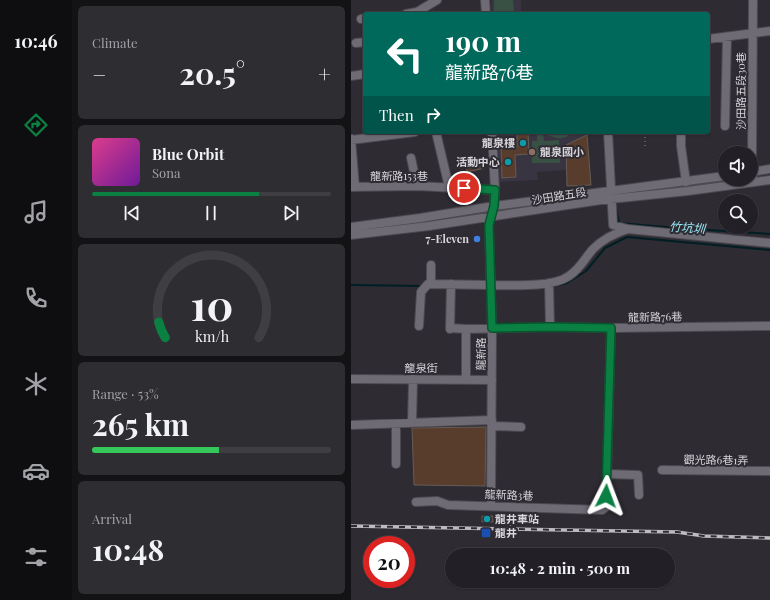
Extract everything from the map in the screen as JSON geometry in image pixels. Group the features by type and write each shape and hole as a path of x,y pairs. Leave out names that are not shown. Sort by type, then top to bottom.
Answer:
{"street":[{"path":"417,12 427,10 437,0"},
{"path":"485,0 486,12"},
{"name":"沙田路五段30巷","path":"752,146 753,0"},
{"path":"710,39 770,31"},
{"path":"725,126 727,37"},
{"path":"355,43 363,42"},
{"path":"351,76 363,74"},
{"path":"353,187 351,140 399,134"},
{"path":"435,134 449,187"},
{"name":"龍新路","path":"491,506 492,328 489,225 494,206 495,190 492,134"},
{"path":"608,134 613,199 613,225 628,229 770,243"},
{"path":"681,134 681,146 686,182"},
{"path":"411,158 417,186"},
{"path":"758,171 770,169"},
{"name":"沙田路五段","path":"351,227 494,206 718,177"},
{"name":"沙田路五段","path":"758,181 770,180"},
{"name":"龍新路153巷","path":"353,187 417,186 495,190"},
{"name":"沙田路五段","path":"351,235 429,226 613,199 724,186"},
{"path":"427,286 549,286 570,276 581,266 593,249 601,243 614,234 628,229"},
{"path":"419,326 421,292 427,286 431,265"},
{"name":"龍新路76巷","path":"451,286 450,329 770,326"},
{"path":"549,286 550,327"},
{"path":"611,328 607,474 638,475 639,495"},
{"path":"466,329 466,380"},
{"name":"龍泉街","path":"351,379 492,380"},
{"path":"412,423 413,379"},
{"path":"351,425 492,423 521,427"},
{"path":"396,424 396,464"},
{"name":"觀光路6巷1弄","path":"662,470 770,471"},
{"name":"龍新路3巷","path":"416,502 437,500 448,505 602,510 606,507 607,474"}],"path":[{"path":"645,134 645,146"},
{"path":"497,519 511,520 510,534 497,534"}],"shaded area":[{"path":"491,0 521,0 521,12 492,12"},
{"name":"龍泉國小","path":"497,134 592,134 566,145 566,170 537,172 538,180 499,182"}],"green space":[{"path":"494,0 513,0 514,12 494,12"},
{"path":"537,134 543,134 544,141 559,140 560,163 532,163 532,141 537,141"},
{"path":"545,134 570,134 566,137 555,138"}],"building":[{"name":"活動中心","path":"517,134 528,134 529,154 515,155 516,177 502,178 501,147 517,147"},
{"path":"587,135 591,185 567,186 566,145"},
{"path":"482,157 485,168 467,172 465,161"},
{"path":"486,427 485,486 414,485 412,428"},
{"name":"龍井車站","path":"482,516 493,516 493,522 482,522"},
{"path":"504,517 510,517 510,522 504,522"}],"waterway":[{"name":"竹坑圳","path":"616,208 619,223 770,234"},
{"path":"551,287 567,283 586,271 605,248 627,237 770,250"},
{"path":"351,285 423,286"}],"railway":[{"path":"351,526 677,532 704,536 770,538"}],"place":[{"name":"龍泉樓","path":"523,143"},
{"name":"龍泉國小","path":"532,152"},
{"name":"活動中心","path":"508,162"},
{"name":"7-Eleven","path":"477,239"},
{"name":"龍井車站","path":"487,519"},
{"name":"龍井","path":"486,533"}],"route":[{"path":"464,188 495,190 494,206 489,225 492,328 611,328 606,496"}]}
